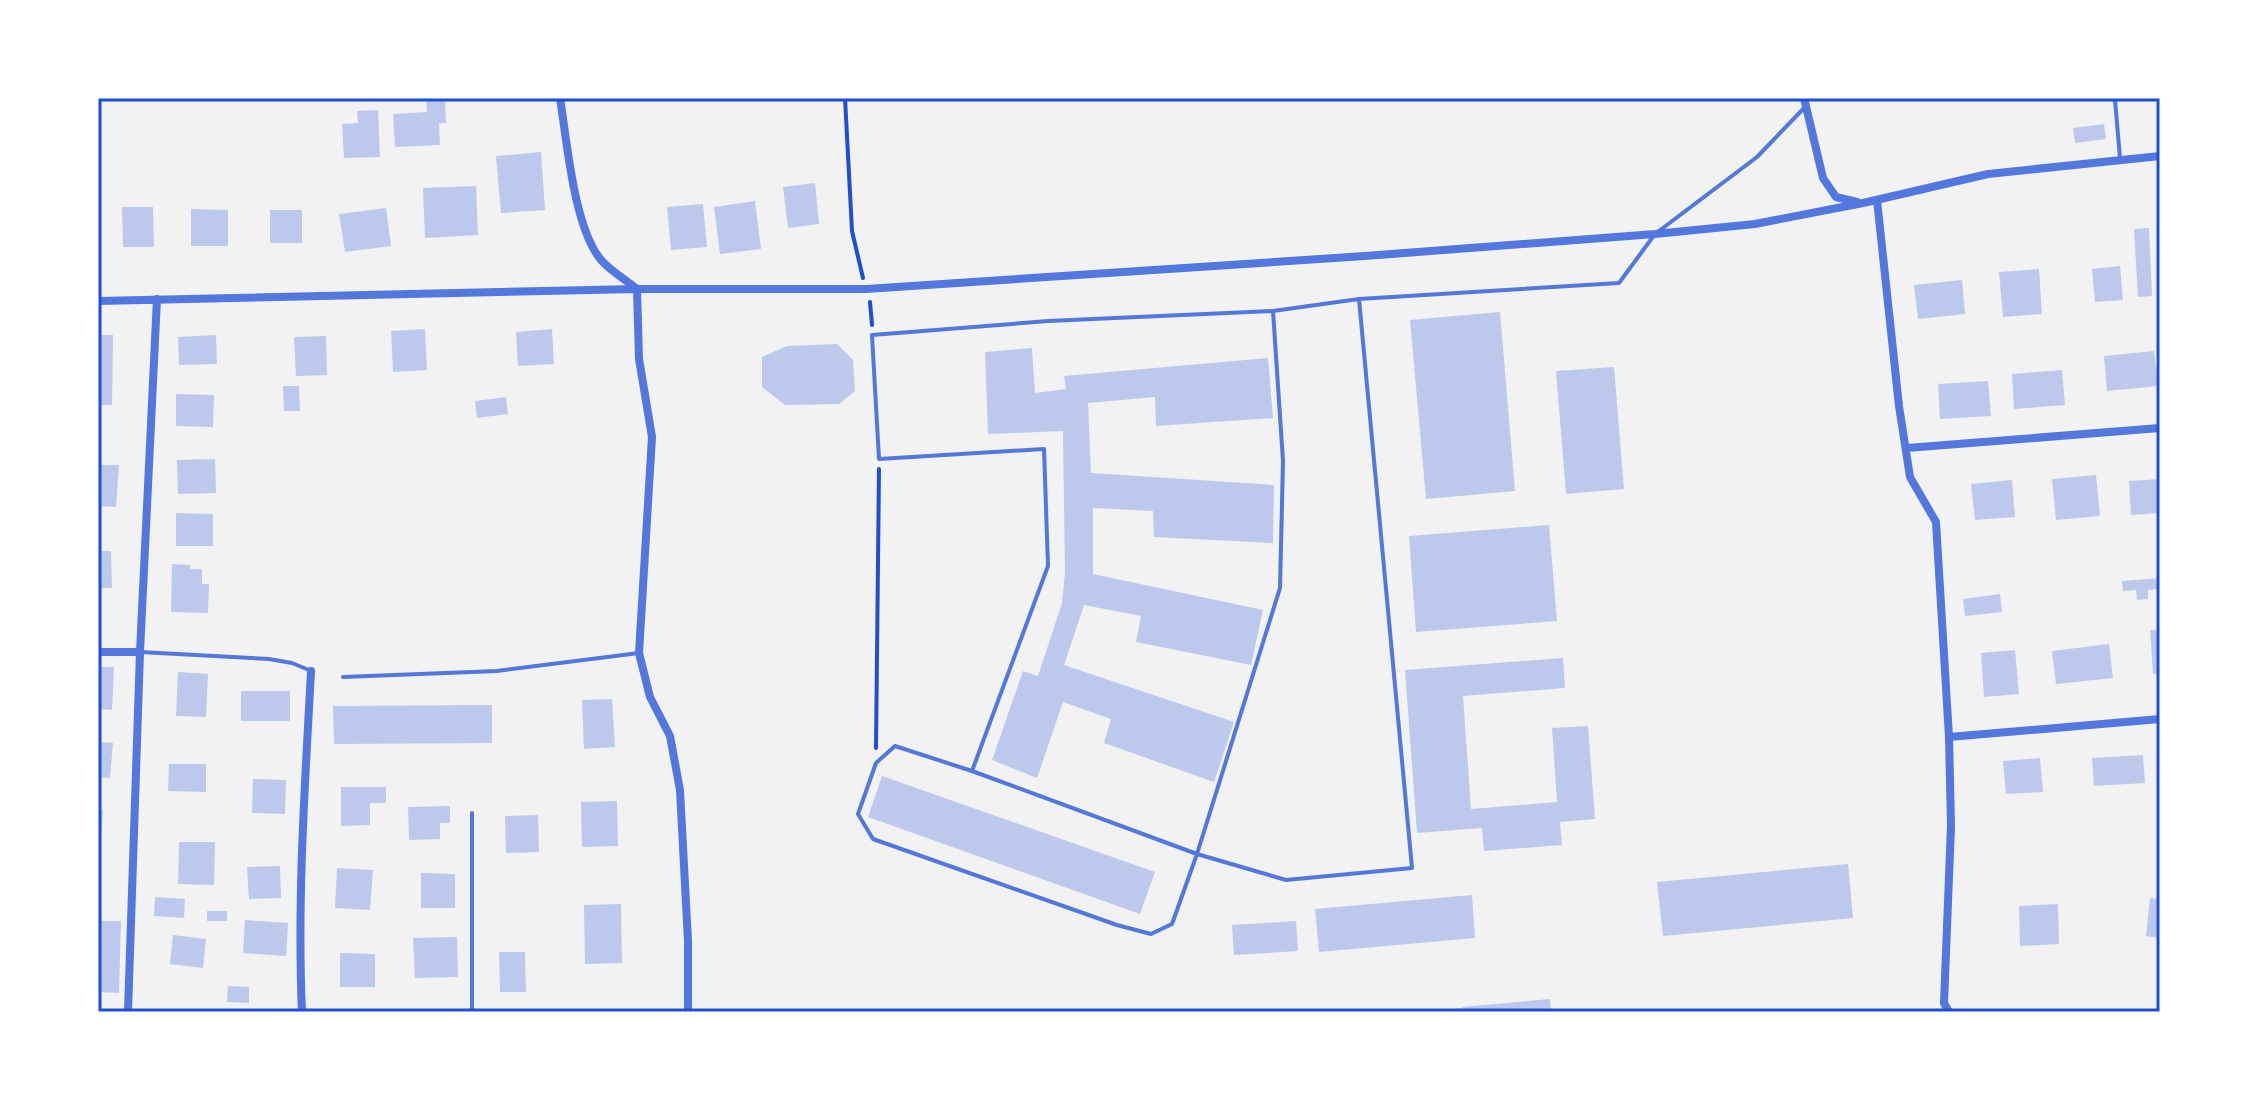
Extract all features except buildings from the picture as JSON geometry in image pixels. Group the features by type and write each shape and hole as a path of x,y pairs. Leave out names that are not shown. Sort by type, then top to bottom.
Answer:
{"street":[{"path":"560,98 580,217 590,243 603,262 637,289 639,359 652,437 639,653 650,697 670,736 680,790 688,941 688,1012"},
{"path":"1805,102 1823,178 1836,197 1863,203"},
{"path":"98,301 637,289 866,289 1365,256 1755,224 1988,174 2160,156"},
{"path":"1877,200 1899,406 1910,477 1936,522 1949,737 1951,826 1944,1003 1949,1012"},
{"path":"128,1012 140,652 157,299"},
{"path":"1907,448 2160,428"},
{"path":"98,652 140,652"},
{"path":"302,1012 299,945 311,671"},
{"path":"1949,737 2160,719"}],"lane":[{"path":"2109,98 2115,100 2120,160"},
{"path":"972,771 1048,566 1044,449 879,459 872,335 1048,321 1273,311 1359,299 1619,283 1655,234 1757,157 1805,102"},
{"path":"1273,311 1283,461 1280,588 1197,854 1172,924 1151,934 1117,925 873,839 858,814 876,763 895,746 1197,854 1286,880 1412,868 1359,299"},
{"path":"140,652 269,659 292,663 311,671"},
{"path":"343,677 497,671 639,653"},
{"path":"472,813 472,1012"}],"path":[{"path":"845,98 852,231 870,304 872,335"},
{"path":"876,763 879,459"}]}
